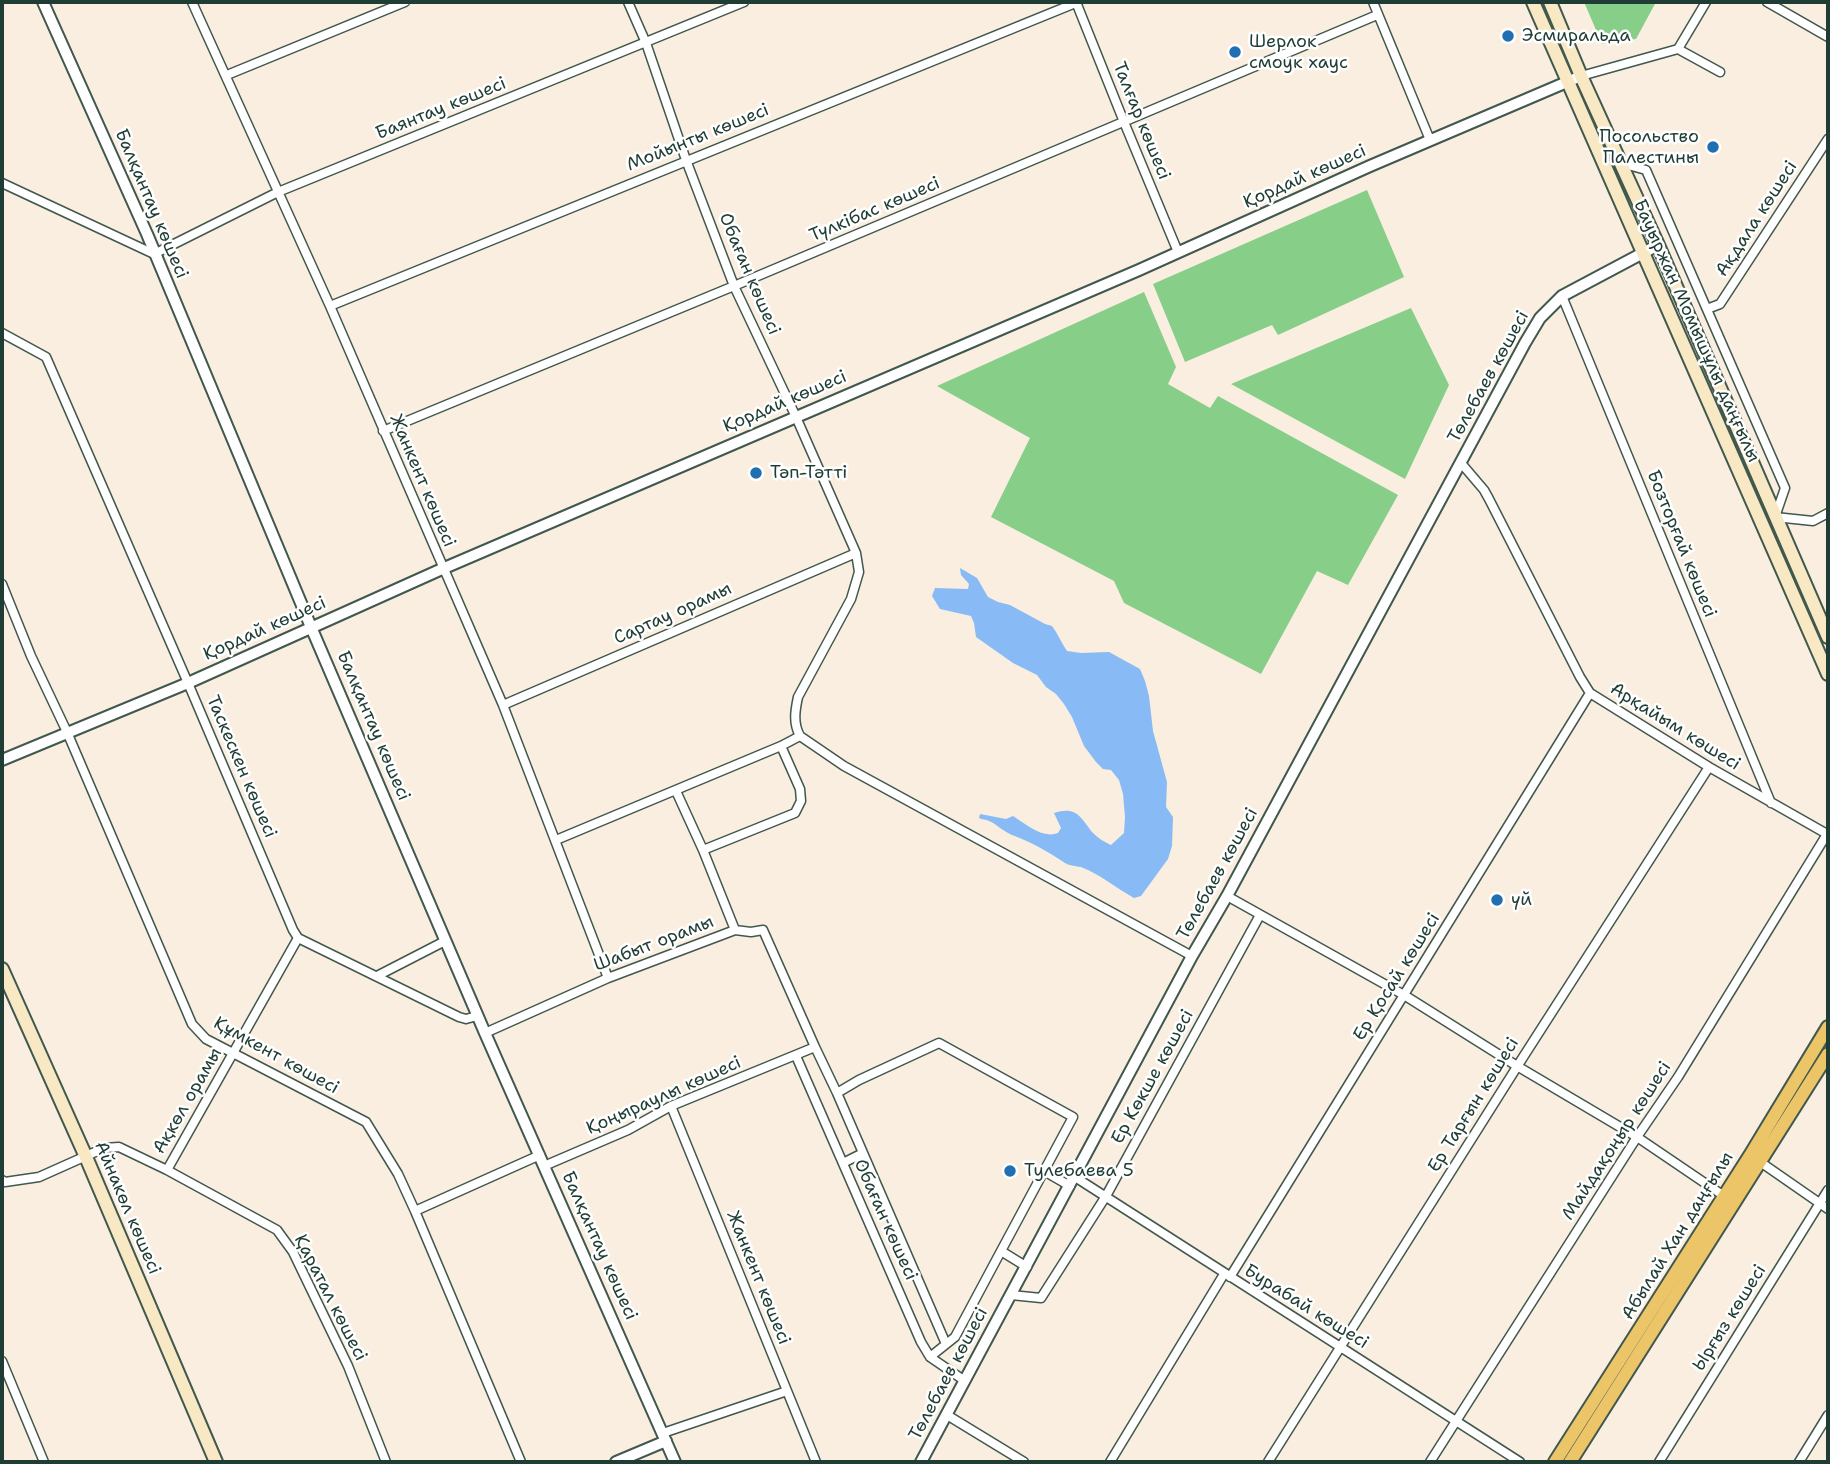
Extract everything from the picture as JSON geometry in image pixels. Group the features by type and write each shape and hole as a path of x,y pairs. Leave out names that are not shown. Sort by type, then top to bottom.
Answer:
{"main road":[{"name":"Бауыржан Момышұлы даңғылы","path":"1533,2 1828,674"},
{"name":"Бауыржан Момышұлы даңғылы","path":"1550,2 1828,637"},
{"name":"Айнакөл көшесі","path":"2,969 86,1157 216,1462"},
{"name":"Абылай Хан даңғылы","path":"1570,1462 1756,1158 1828,1027"},
{"name":"Абылай Хан даңғылы","path":"1555,1462 1724,1196 1756,1158 1828,1054"}],"street":[{"name":"Балқантау көшесі","path":"43,2 147,234 477,1016 675,1462"},
{"name":"Жанкент көшесі","path":"192,2 330,306 503,705 608,978"},
{"path":"227,75 405,2"},
{"name":"Обаған көшесі","path":"628,2 646,43 686,160 734,286 796,416 856,553"},
{"name":"Баянтау көшесі","path":"154,254 278,192 744,2"},
{"name":"Талғар көшесі","path":"1076,2 1178,252"},
{"name":"Мойынты көшесі","path":"330,306 1076,2"},
{"path":"1373,2 1430,141"},
{"path":"1581,76 1678,49 1706,2"},
{"path":"1767,2 1828,37"},
{"name":"Түлкібас көшесі","path":"383,431 1377,15"},
{"path":"1678,49 1720,72"},
{"name":"Қордай көшесі","path":"2,760 188,683 442,569 1581,76"},
{"name":"Ақдала көшесі","path":"1707,309 1720,304 1828,139"},
{"path":"1621,163 1646,170 1785,488 1775,517 1812,520 1828,513"},
{"path":"2,183 154,254"},
{"name":"Төлебаев көшесі","path":"921,1462 1192,956 1540,318 1562,296 1658,245"},
{"name":"Бозторғай көшесі","path":"1562,296 1771,803"},
{"name":"Таскескен көшесі","path":"2,332 46,357 292,930 298,938"},
{"name":"Арқайым көшесі","path":"1461,463 1484,490 1590,693 1709,767 1827,834"},
{"path":"856,553 859,572 851,599 798,697 794,713 800,736 844,766 1192,956"},
{"name":"Сартау орамы","path":"503,705 856,553"},
{"name":"Құмкент көшесі","path":"2,584 192,1024 206,1040 366,1122 398,1174 415,1211 521,1462"},
{"name":"Ер Қосай көшесі","path":"1110,1462 1404,995 1590,693"},
{"path":"556,841 800,736"},
{"path":"703,850 795,813 801,801 800,789 781,746"},
{"name":"Ер Тарғын көшесі","path":"1268,1462 1709,767"},
{"name":"Шабыт орамы","path":"485,1033 608,978 735,930 676,791"},
{"name":"Майдақоңыр көшесі","path":"1430,1462 1678,1077 1827,834"},
{"path":"1227,896 1404,995 1637,1137 1724,1196"},
{"name":"Ер Көкше көшесі","path":"1011,1296 1041,1298 1106,1196 1260,915"},
{"path":"735,930 763,930 946,1344"},
{"path":"298,938 459,1017 466,1019 477,1016"},
{"name":"Ақкөл орамы","path":"167,1170 298,938"},
{"path":"377,976 445,941"},
{"path":"837,1093 939,1043 1073,1117 955,1337 930,1357"},
{"name":"Қоңыраулы көшесі","path":"415,1211 628,1130 671,1107 815,1047"},
{"name":"Обаған көшесі","path":"796,1056 921,1342 930,1357 965,1381"},
{"name":"Жанкент көшесі","path":"671,1107 816,1462"},
{"name":"Қаратал көшесі","path":"3,1181 39,1177 104,1147 118,1146 277,1230 293,1252 348,1366 386,1462"},
{"path":"843,1163 863,1153"},
{"path":"1756,1158 1828,1209"},
{"name":"Бурабай көшесі","path":"1044,1171 1106,1196 1520,1462"},
{"name":"Ырғыз көшесі","path":"1659,1462 1828,1190"},
{"path":"1001,1251 1027,1267"},
{"path":"2,1361 44,1462"},
{"path":"616,1462 664,1437 787,1391"},
{"path":"947,1415 1024,1462"},
{"path":"1799,1462 1828,1415"}],"green space":[{"path":"1584,2 1656,2 1636,39 1602,44"},
{"path":"1367,190 1404,277 1278,335 1272,325 1185,362 1153,284"},
{"path":"1144,292 1176,367 1168,384 1210,408 1218,396 1398,495 1348,585 1317,571 1261,674 1124,603 1114,581 991,517 1030,438 937,386"},
{"path":"1411,308 1449,385 1405,479 1231,384"}],"water":[{"path":"960,568 977,578 988,597 1052,626 1067,651 1109,652 1140,669 1149,696 1153,731 1167,782 1166,807 1173,817 1172,846 1168,859 1141,896 1134,898 1095,873 1067,864 979,818 980,814 1006,819 1013,816 1034,830 1052,834 1058,833 1061,828 1054,813 1073,812 1094,834 1111,845 1124,833 1125,817 1119,780 1111,770 1103,769 1084,746 1072,717 1056,694 1046,687 1037,675 1013,663 976,637 971,616 940,609 932,596 935,588 968,589 969,584 961,575"}],"place":[{"name":"Эсмиральда","path":"1508,36"},
{"name":"Шерлок смоук хаус","path":"1235,52"},
{"name":"Посольство Палестины","path":"1713,147"},
{"name":"Тәп-Тәтті","path":"756,473"},
{"name":"үй","path":"1497,900"},
{"name":"Тулебаева 5","path":"1010,1171"}]}
